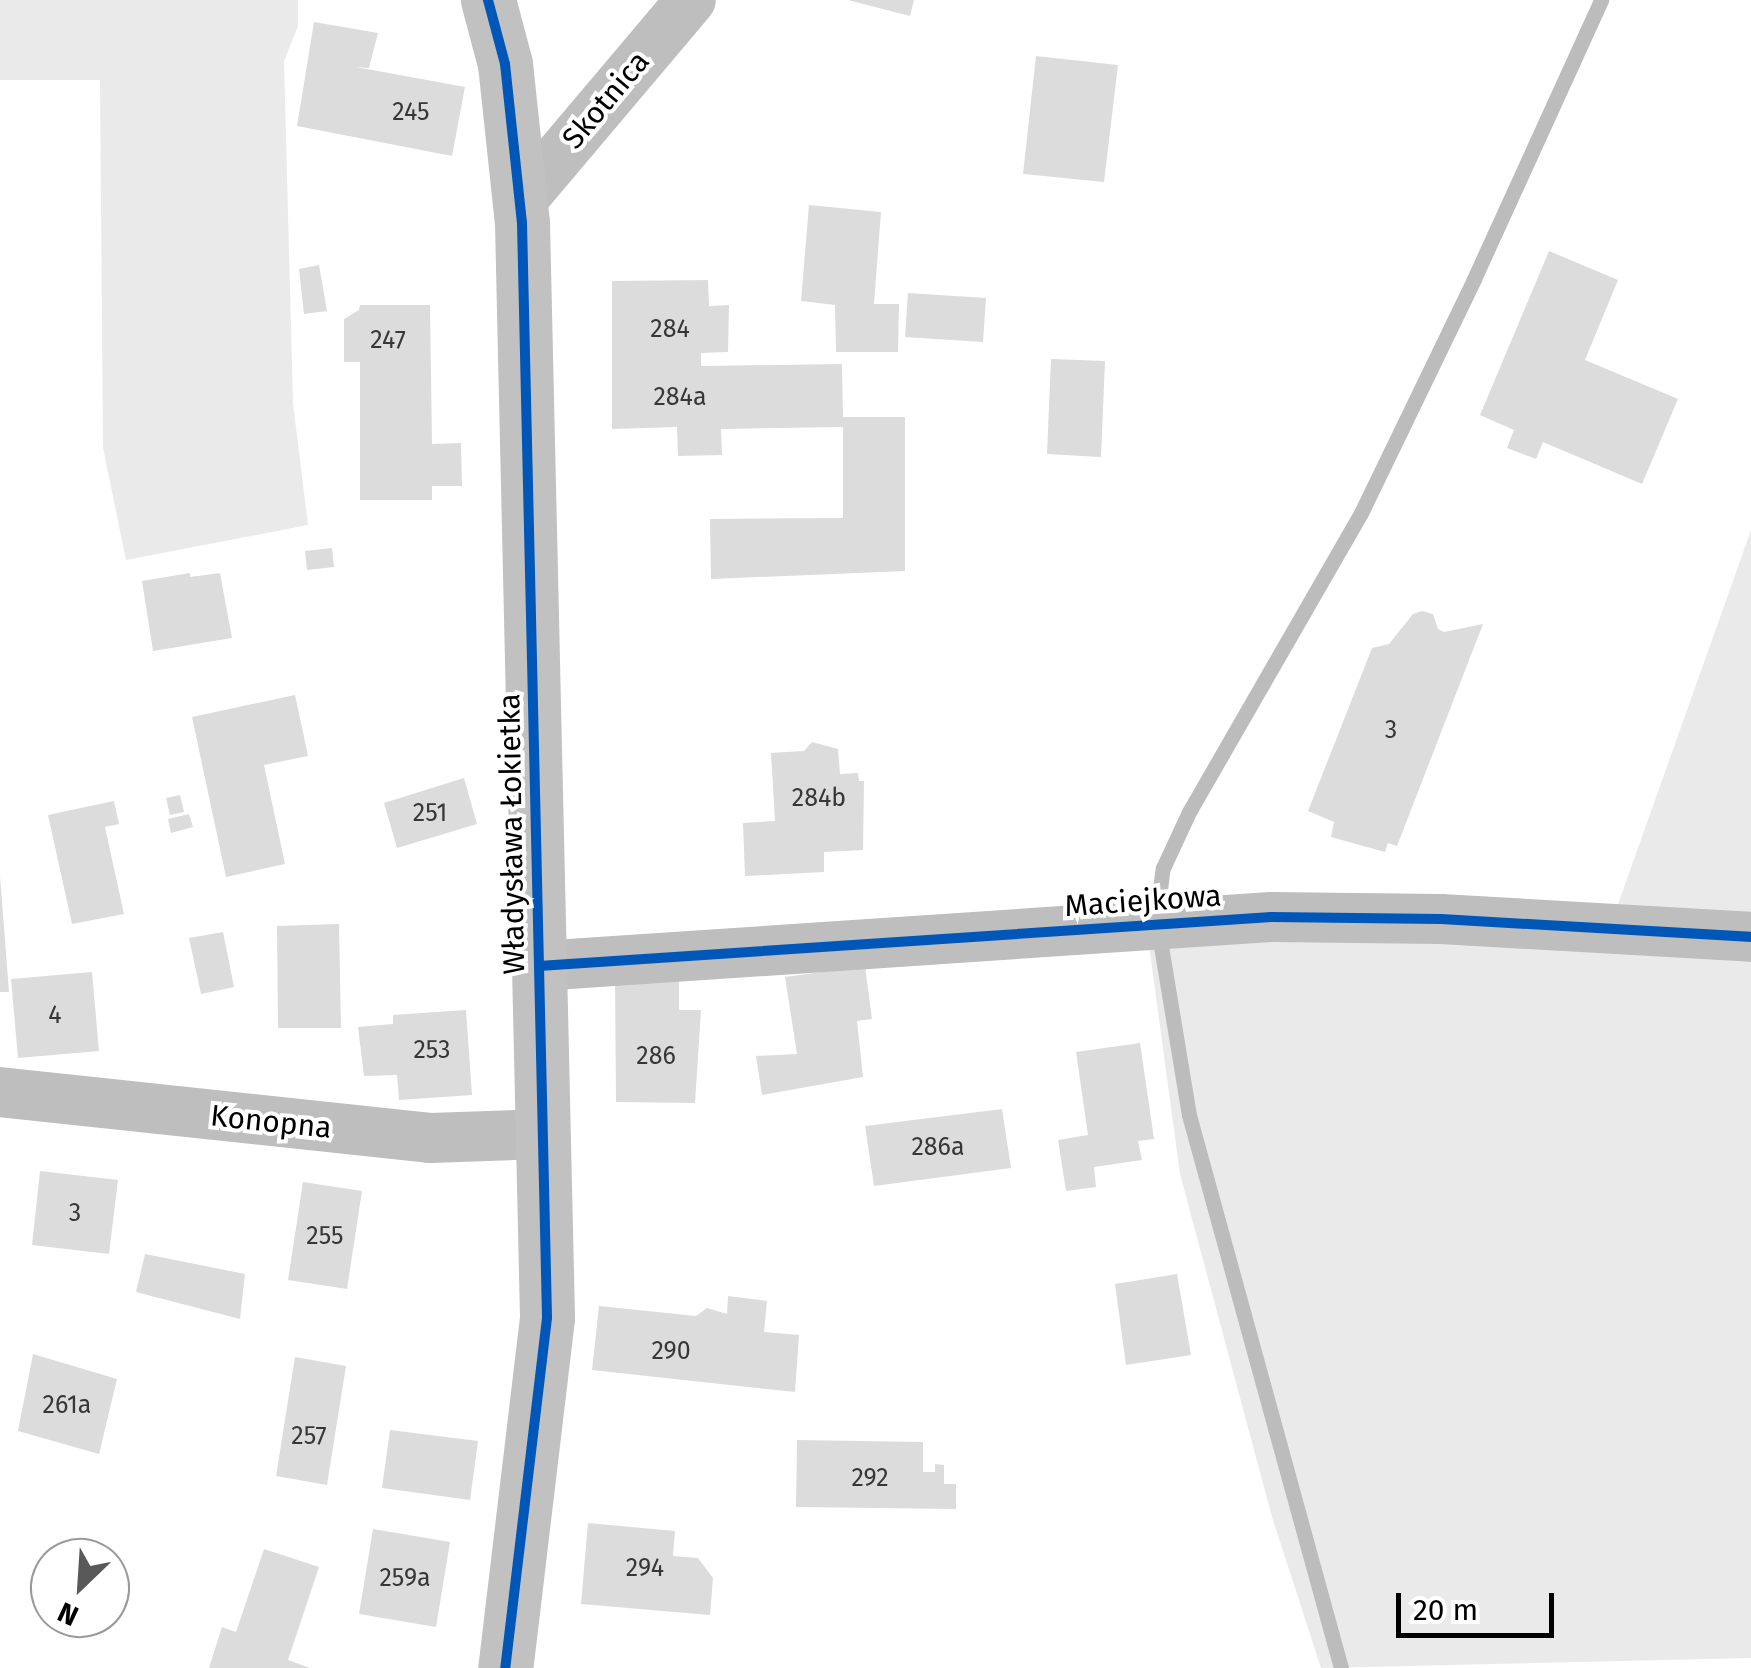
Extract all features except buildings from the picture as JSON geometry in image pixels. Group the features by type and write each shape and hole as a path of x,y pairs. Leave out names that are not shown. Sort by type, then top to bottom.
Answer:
{"street":[{"name":"Władysława Łokietka","path":"488,0 506,64 521,200 547,1318 505,1668"},
{"name":"Skotnica","path":"521,200 692,0"},
{"name":"Maciejkowa","path":"539,966 948,942 1271,917 1440,919 1751,937"},
{"name":"Konopna","path":"0,1092 430,1138 542,1134"}],"shaded area":[{"path":"0,0 298,0 298,26 284,61 293,403 308,525 126,560 103,448 100,80 0,80"},
{"path":"1751,530 1751,912 1617,907 1718,623"},
{"path":"1268,934 1751,952 1751,1658 1321,1668 1272,1517 1180,1174 1149,945"}],"waterway":[{"path":"1158,906 1163,868 1189,812 1361,513 1474,279 1601,0"},
{"path":"1161,946 1189,1115 1341,1668"}],"cycle path":[{"path":"488,0 505,64 522,223 547,1318 505,1668"},
{"path":"539,966 1271,917 1441,919 1751,937"}]}
